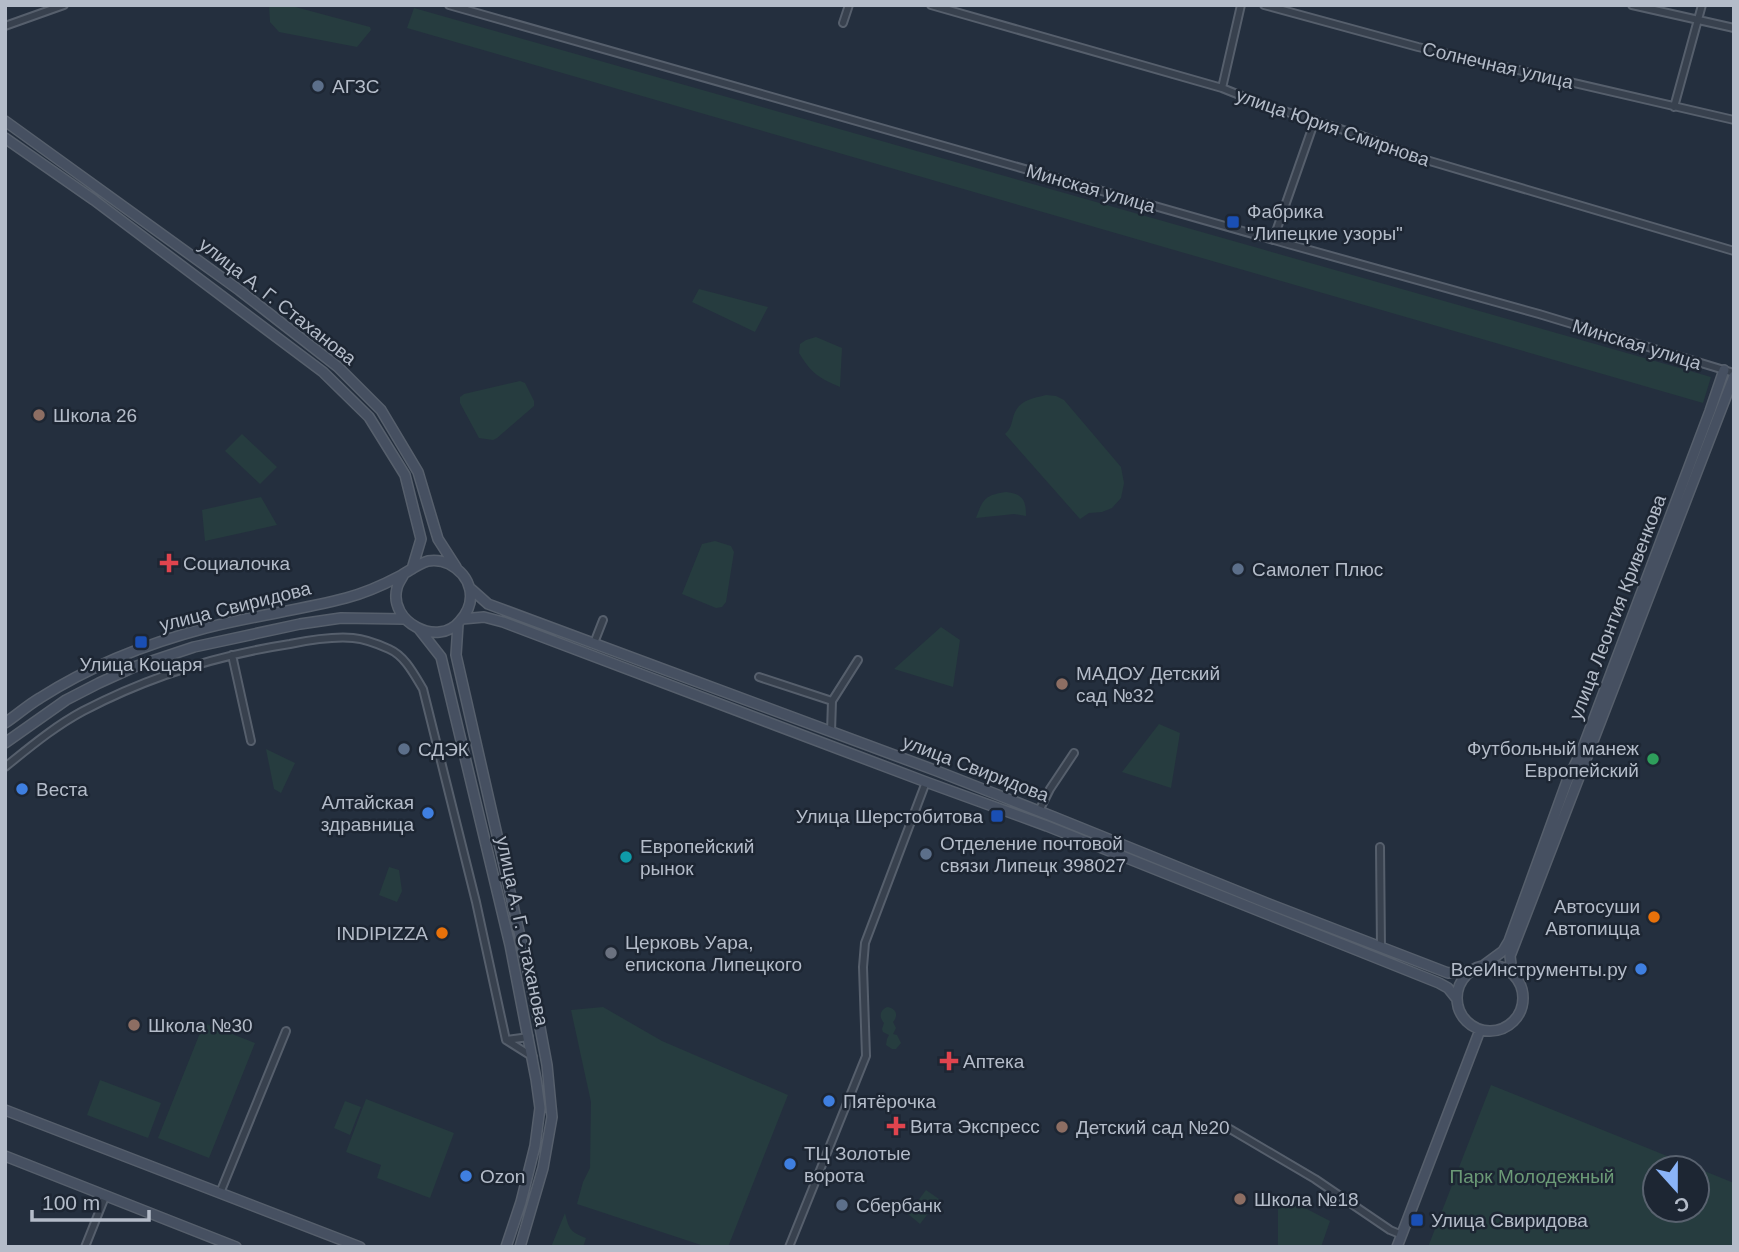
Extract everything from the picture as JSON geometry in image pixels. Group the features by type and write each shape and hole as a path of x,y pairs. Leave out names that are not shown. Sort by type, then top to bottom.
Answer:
{"street":[{"path":"7,26 64,5"},
{"name":"Минская улица","path":"449,5 1539,314 1731,373"},
{"path":"843,23 849,5"},
{"name":"улица Юрия Смирнова","path":"931,5 1222,88 1423,159 1734,251"},
{"path":"1222,88 1241,5"},
{"name":"Солнечная улица","path":"1264,5 1418,47 1734,120"},
{"path":"1632,5 1734,28"},
{"path":"1674,107 1702,5"},
{"path":"1273,240 1315,120"},
{"name":"улица А. Г. Стаханова","path":"5,121 239,290 338,367 381,410 418,472 438,539 457,568"},
{"name":"улица А. Г. Стаханова","path":"5,138 105,208 323,372 369,417 405,475 421,539 408,571"},
{"name":"улица Леонтия Кривенкова","path":"1484,965 1503,951 1509,942 1567,781 1582,750 1716,395 1731,373"},
{"name":"улица Леонтия Кривенкова","path":"1512,972 1510,956 1731,373"},
{"path":"429,561 443,561 457,568 465,576 470,588 470,605 460,622 434,633 419,629 404,619 397,605 396,589 408,571 429,561"},
{"name":"улица Свиридова","path":"5,723 39,698 81,675 162,641 229,622 348,598 408,571"},
{"name":"улица Свиридова","path":"470,588 488,604 1039,811 1381,948 1448,973 1472,970"},
{"name":"улица Свиридова","path":"460,622 484,617 503,622 1047,826 1439,983 1448,988 1456,998"},
{"name":"улица Свиридова","path":"5,743 66,700 99,683 134,667 194,647 341,618 404,619"},
{"path":"594,643 603,620"},
{"name":"улица А. Г. Стаханова","path":"460,622 456,655 536,1006 547,1065 552,1117 543,1168 520,1247"},
{"name":"улица А. Г. Стаханова","path":"419,629 441,657 510,945 533,1057 540,1108 535,1146 506,1247"},
{"path":"5,767 75,717 125,690 189,667 232,655 318,639 354,638 391,649 408,664 423,689 476,902 506,1040 533,1057"},
{"path":"232,655 251,741"},
{"path":"831,732 832,701 858,660"},
{"path":"759,677 832,701"},
{"path":"1039,811 1074,753"},
{"path":"789,1247 866,1056 863,967 865,943 926,782"},
{"path":"1380,847 1381,948"},
{"path":"1484,965 1504,967 1512,972 1524,995 1523,1007 1516,1019 1505,1028 1491,1032 1472,1027 1464,1020 1456,998 1462,981 1472,970 1484,965"},
{"path":"1397,1247 1480,1030"},
{"path":"220,1193 286,1031"},
{"path":"506,1040 528,1037"},
{"path":"5,1110 360,1247"},
{"path":"1230,1129 1402,1235"},
{"path":"5,1156 236,1247"},
{"path":"85,1247 105,1197"}],"green space":[{"path":"269,5 288,5 370,27 371,30 357,47 279,32 270,22"},
{"path":"414,8 1711,377 1703,403 407,28"},
{"path":"699,289 768,307 755,332 692,302"},
{"path":"816,337 842,348 840,387 816,374 799,353 800,344"},
{"path":"520,381 525,383 534,406 497,438 479,438 460,403 460,397"},
{"path":"1046,395 1064,400 1121,467 1124,483 1121,498 1112,508 1089,513 1080,519 1005,434 1021,404"},
{"path":"242,434 277,467 260,484 225,451"},
{"path":"1006,492 1016,494 1022,499 1026,516 1014,514 976,518 986,499"},
{"path":"261,497 277,525 205,541 202,510"},
{"path":"715,541 731,546 734,552 726,602 722,607 716,608 682,594 702,544"},
{"path":"941,627 960,640 953,687 894,669"},
{"path":"1159,724 1180,733 1171,788 1122,772"},
{"path":"266,749 295,763 281,793 274,789"},
{"path":"389,867 399,870 402,891 397,902 379,895"},
{"path":"603,1007 662,1041 788,1095 728,1247 707,1247 577,1204 590,1168 591,1102 571,1010"},
{"path":"887,1007 893,1009 896,1014 893,1034 897,1035 901,1043 896,1049 886,1045 889,1035 882,1029 884,1023 881,1014"},
{"path":"204,1023 255,1043 209,1158 158,1138"},
{"path":"100,1080 161,1103 148,1138 87,1115"},
{"name":"Парк Молодежный","path":"1491,1085 1662,1154 1641,1154 1641,1224 1711,1224 1711,1174 1734,1183 1734,1247 1428,1247"},
{"path":"366,1099 454,1133 430,1198 377,1178 381,1165 346,1152"},
{"path":"345,1101 361,1107 350,1135 334,1128"},
{"path":"926,1190 939,1199 920,1224 908,1214"},
{"path":"1278,1194 1330,1221 1321,1247 1278,1247"},
{"path":"565,1213 571,1229 586,1238 583,1247 551,1247"}],"place":[{"name":"АГЗС","path":"318,86"},
{"name":"Фабрика \"Липецкие узоры\"","path":"1233,222"},
{"name":"Школа 26","path":"39,415"},
{"name":"Социалочка","path":"169,563"},
{"name":"Самолет Плюс","path":"1238,569"},
{"name":"Улица Коцаря","path":"141,642"},
{"name":"МАДОУ Детский сад №32","path":"1062,684"},
{"name":"СДЭК","path":"404,749"},
{"name":"Футбольный манеж Европейский","path":"1653,759"},
{"name":"Веста","path":"22,789"},
{"name":"Алтайская здравница","path":"428,813"},
{"name":"Улица Шерстобитова","path":"997,816"},
{"name":"Отделение почтовой связи Липецк 398027","path":"926,854"},
{"name":"Европейский рынок","path":"626,857"},
{"name":"Автосуши Автопицца","path":"1654,917"},
{"name":"INDIPIZZA","path":"442,933"},
{"name":"Церковь Уара, епископа Липецкого","path":"611,953"},
{"name":"ВсеИнструменты.ру","path":"1641,969"},
{"name":"Школа №30","path":"134,1025"},
{"name":"Аптека","path":"949,1061"},
{"name":"Пятёрочка","path":"829,1101"},
{"name":"Вита Экспресс","path":"896,1126"},
{"name":"Детский сад №20","path":"1062,1127"},
{"name":"ТЦ Золотые ворота","path":"790,1164"},
{"name":"Ozon","path":"466,1176"},
{"name":"Школа №18","path":"1240,1199"},
{"name":"Сбербанк","path":"842,1205"},
{"name":"Улица Свиридова","path":"1417,1220"}]}
